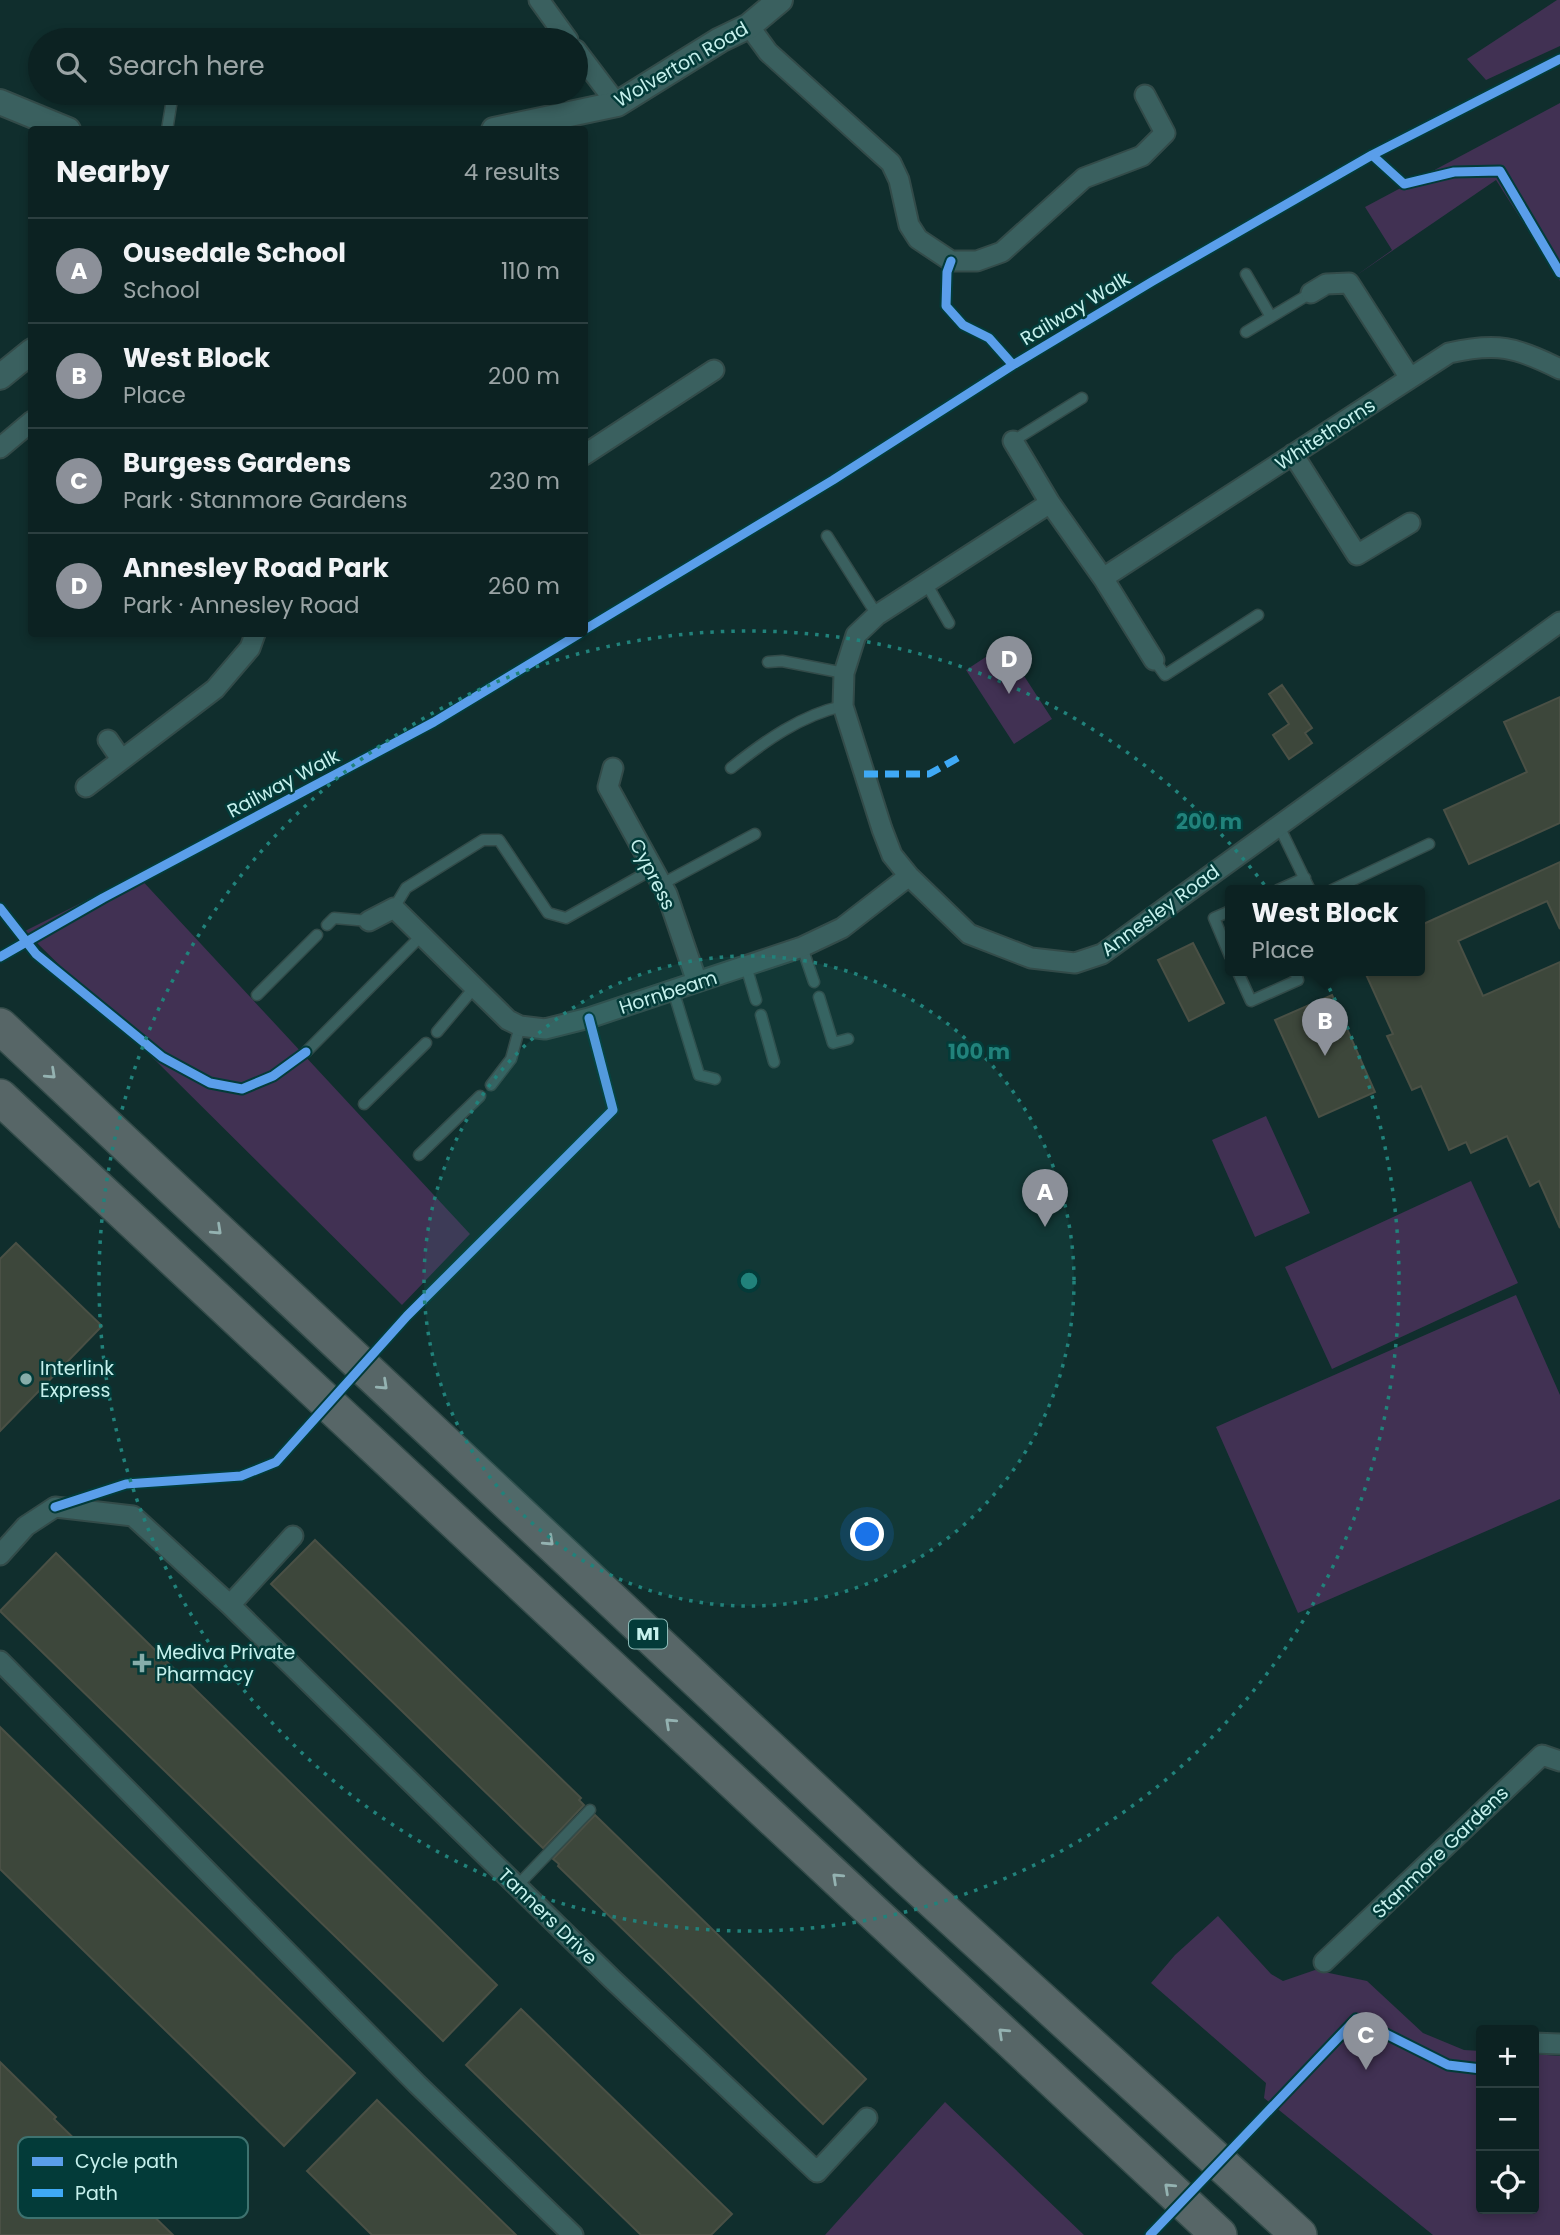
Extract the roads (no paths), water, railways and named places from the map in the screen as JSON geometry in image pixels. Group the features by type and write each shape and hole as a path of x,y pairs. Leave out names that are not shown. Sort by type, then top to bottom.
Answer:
{"highway":[{"name":"M1","path":"1,1026 908,1878 1299,2235"},
{"name":"M1","path":"0,1097 1219,2235"}],"street":[{"path":"539,0 559,28"},
{"name":"Wolverton Road","path":"513,126 617,104 720,40 749,26 780,0"},
{"path":"749,26 768,52 891,163 899,180 909,226 918,239 951,261 977,261 1002,252 1084,178 1142,156 1165,133 1145,95"},
{"path":"588,66 617,104"},
{"path":"0,102 58,126"},
{"path":"1311,293 1326,284 1349,283 1410,378"},
{"name":"Whitethorns","path":"1103,578 1449,353 1478,346 1510,348 1560,369"},
{"path":"0,377 28,354"},
{"path":"588,452 714,370"},
{"path":"0,449 28,424"},
{"path":"1013,440 1050,503 1103,578 1154,660"},
{"path":"1293,454 1357,555 1410,523"},
{"name":"Annesley Road","path":"1050,503 877,615 856,635 844,673 843,706 881,829 892,855 909,876 969,934 1031,958 1075,963 1102,954 1560,622"},
{"path":"86,787 215,689 250,648 254,637"},
{"path":"108,740 121,759"},
{"name":"Cypress","path":"613,768 608,787 667,894 697,982"},
{"name":"Hornbeam","path":"520,1026 545,1029 589,1018 802,947 842,928 909,876"},
{"path":"369,920 394,908 508,1020 520,1026"},
{"name":"Tanners Drive","path":"3,1546 26,1526 55,1507 133,1516 229,1605 612,1979 817,2172 867,2118"},
{"path":"229,1605 293,1536"},
{"path":"0,1661 417,2084 573,2235"},
{"name":"Stanmore Gardens","path":"1324,1962 1542,1755 1560,1761"},
{"path":"1539,2043 1560,2044"}],"lane":[{"path":"168,126 171,105"},
{"path":"1246,274 1271,317"},
{"path":"1246,332 1311,293"},
{"path":"1013,440 1082,398"},
{"path":"827,536 877,615"},
{"path":"926,583 949,623"},
{"path":"1154,660 1165,676 1258,615"},
{"path":"768,662 782,661 844,673"},
{"path":"732,768 764,742 820,711 843,706"},
{"path":"1279,826 1308,885"},
{"path":"394,908 406,888 483,840 499,839 548,913 566,918 755,835"},
{"path":"1343,885 1429,844"},
{"path":"1288,885 1305,877"},
{"path":"1225,913 1214,918 1225,944"},
{"path":"327,925 334,918 369,920"},
{"path":"257,995 317,935"},
{"path":"306,1052 421,936"},
{"path":"802,947 814,982"},
{"path":"746,966 756,1000"},
{"path":"1240,976 1251,1001 1298,980 1296,976"},
{"path":"437,1032 474,988"},
{"path":"673,990 699,1075 715,1079"},
{"path":"819,997 833,1043 848,1039"},
{"path":"761,1015 774,1062"},
{"path":"491,1085 511,1059 520,1026"},
{"path":"364,1104 426,1043"},
{"path":"419,1155 480,1096"},
{"path":"517,1886 590,1810"}],"place":[{"name":"Annesley Road Park","path":"1009,694"},
{"name":"West Block","path":"1325,1056"},
{"name":"Ousedale School","path":"1045,1227"},
{"name":"Interlink Express","path":"26,1379"},
{"name":"Mediva Private Pharmacy","path":"142,1663"},
{"name":"Burgess Gardens","path":"1366,2070"}]}
